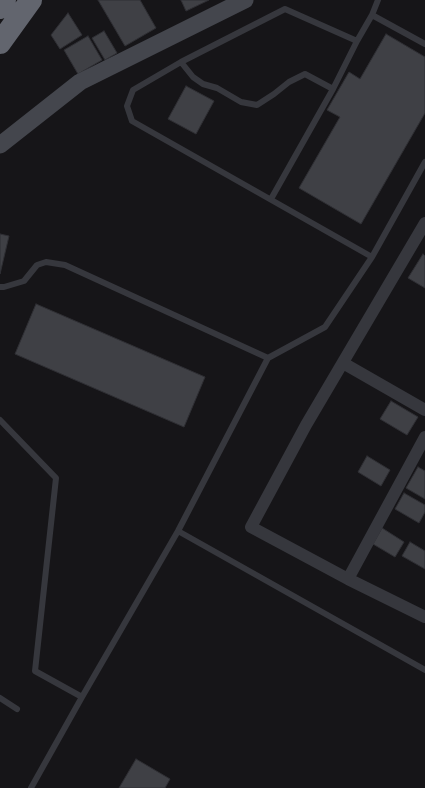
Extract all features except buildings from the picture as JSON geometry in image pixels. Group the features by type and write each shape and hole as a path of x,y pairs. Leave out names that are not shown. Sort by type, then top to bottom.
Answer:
{"highway":[{"path":"0,7 5,0"},
{"path":"0,43 31,0"}],"street":[{"path":"0,145 80,82 245,0"},
{"path":"424,613 348,579 252,527 306,425 425,223"},
{"path":"343,363 425,410"},
{"path":"348,579 425,437"}],"lane":[{"path":"271,199 372,15 378,0"},
{"path":"357,41 285,9 181,62 133,90 127,106 132,121 372,257"},
{"path":"372,15 425,44"},
{"path":"181,62 193,77 203,84 217,88 241,102 258,105 288,82 305,74 332,89"},
{"path":"31,788 178,531 268,358 325,327 372,257 425,162"},
{"path":"0,287 24,281 37,265 46,262 65,266 268,358"},
{"path":"0,420 56,478 35,671 82,697"},
{"path":"178,531 425,670"},
{"path":"0,698 17,709"}]}
